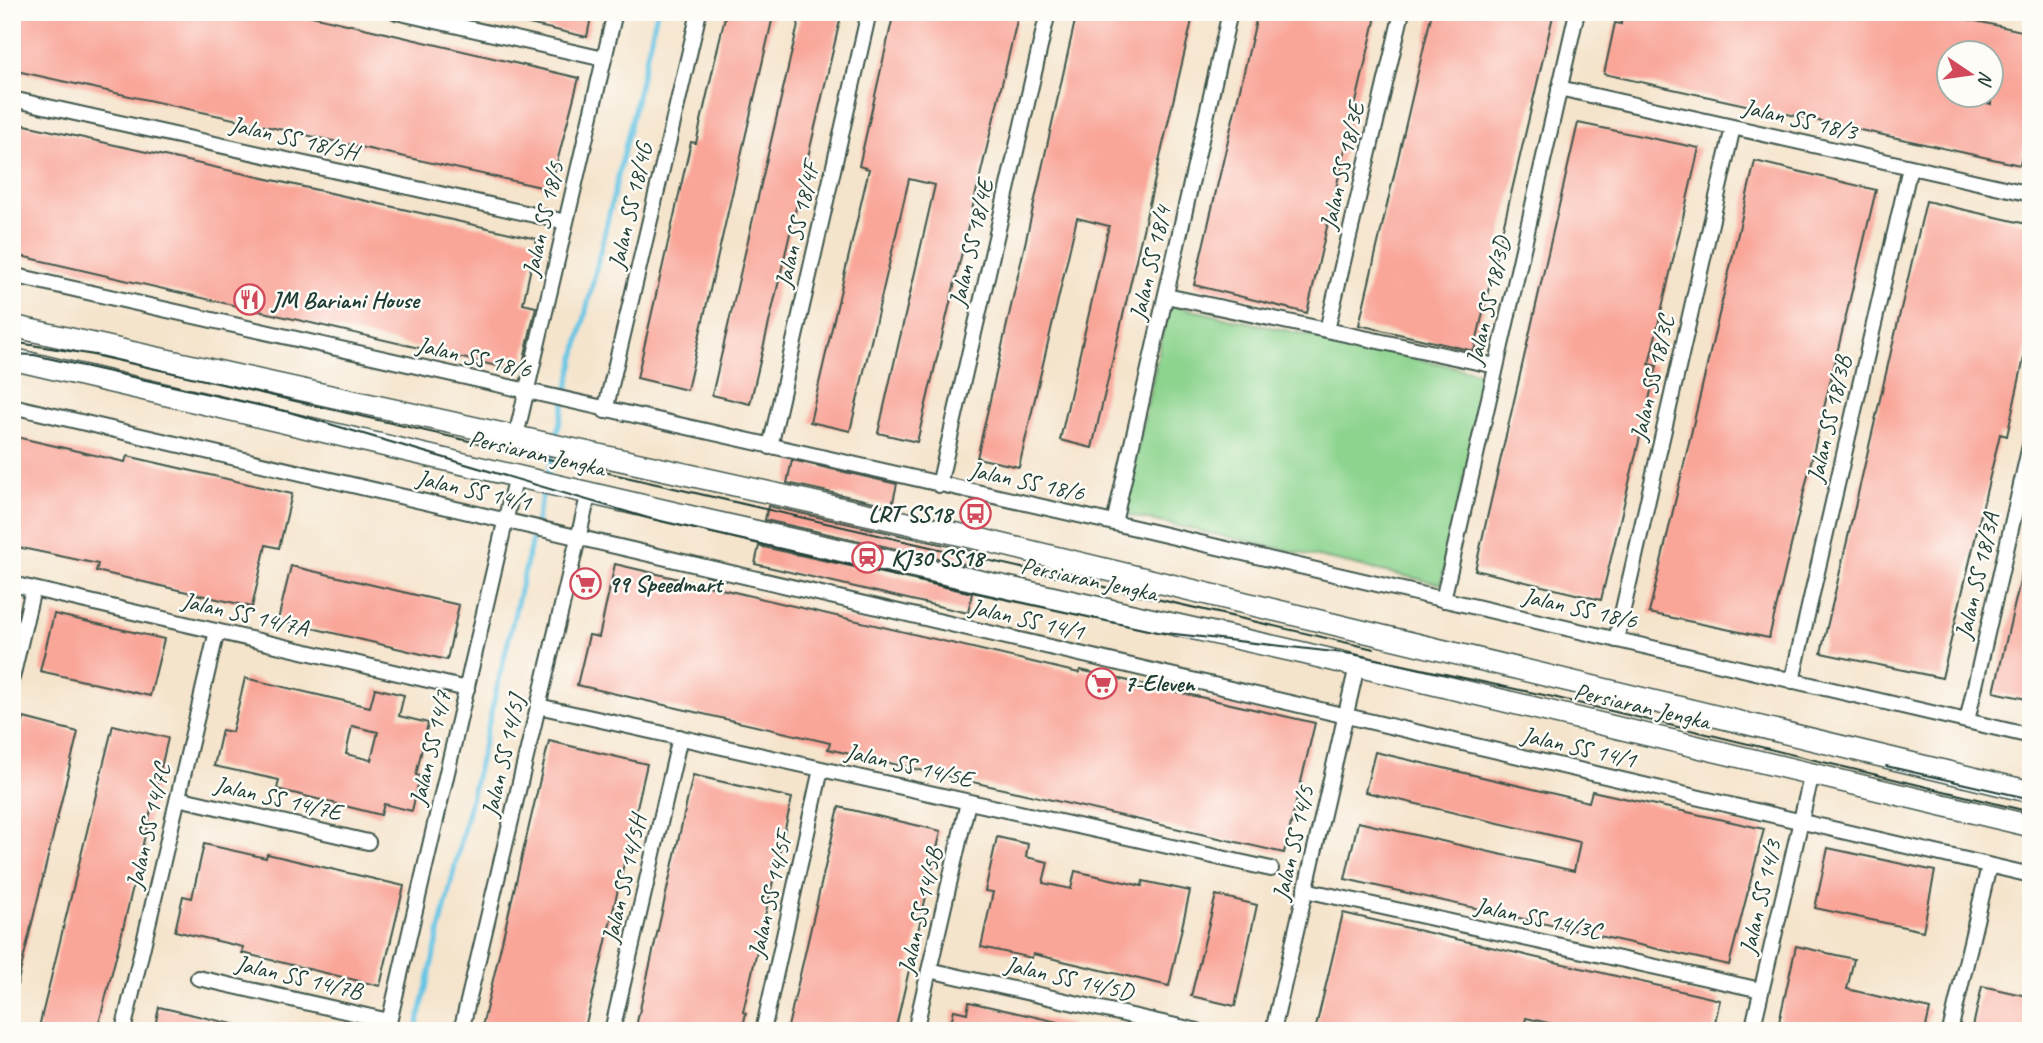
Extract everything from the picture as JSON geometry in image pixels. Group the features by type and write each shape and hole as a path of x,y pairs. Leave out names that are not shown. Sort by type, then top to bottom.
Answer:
{"main road":[{"name":"Persiaran Jengka","path":"12,326 971,537 2031,792"},
{"name":"Persiaran Jengka","path":"12,359 1357,666 2031,826"},
{"path":"1812,773 1818,741"}],"street":[{"path":"396,12 604,60"},
{"name":"Jalan SS 18/5","path":"516,436 615,12"},
{"name":"Jalan SS 18/4G","path":"605,411 699,12"},
{"name":"Jalan SS 18/4F","path":"770,447 869,12"},
{"name":"Jalan SS 18/4E","path":"939,485 1048,12"},
{"name":"Jalan SS 18/4","path":"1114,523 1230,12"},
{"name":"Jalan SS 18/3E","path":"1327,330 1402,12"},
{"name":"Jalan SS 18/3D","path":"1443,600 1577,12"},
{"name":"Jalan SS 18/3","path":"1559,88 2031,194"},
{"name":"Jalan SS 18/5H","path":"12,99 566,222"},
{"name":"Jalan SS 18/3C","path":"1616,640 1733,127"},
{"name":"Jalan SS 18/3B","path":"1792,681 1910,167"},
{"name":"Jalan SS 18/6","path":"12,275 605,411 1114,523 2031,736"},
{"path":"1166,296 1496,366"},
{"name":"Jalan SS 14/1","path":"12,406 2031,875"},
{"name":"Jalan SS 18/3A","path":"1967,721 2031,441"},
{"name":"Jalan SS 14/7","path":"388,1026 516,475"},
{"name":"Jalan SS 14/5J","path":"461,1031 589,492"},
{"name":"Jalan SS 14/7A","path":"12,584 467,689"},
{"path":"12,678 33,589"},
{"name":"Jalan SS 14/7C","path":"123,1031 217,631"},
{"name":"Jalan SS 14/5","path":"1273,1031 1357,666"},
{"name":"Jalan SS 14/5E","path":"538,706 1271,869"},
{"name":"Jalan SS 14/5H","path":"612,1031 680,737"},
{"name":"Jalan SS 14/5F","path":"763,1031 821,769"},
{"name":"Jalan SS 14/3","path":"1752,1031 1812,773"},
{"name":"Jalan SS 14/7E","path":"178,798 368,842"},
{"name":"Jalan SS 14/5B","path":"915,1031 968,802"},
{"path":"1950,1031 1989,866"},
{"name":"Jalan SS 14/3C","path":"1305,890 1762,990"},
{"name":"Jalan SS 14/5D","path":"929,971 1198,1031"},
{"name":"Jalan SS 14/7B","path":"198,978 388,1026"}],"green space":[{"path":"1169,305 1487,374 1441,584 1123,514"}],"building":[{"path":"14,12 295,12 579,78 550,189 12,70"},
{"path":"502,12 592,12 587,37 502,18"},
{"path":"726,12 774,12 687,390 637,378 691,142 696,143"},
{"path":"801,12 842,12 750,404 712,395"},
{"path":"894,12 1019,12 917,442 878,433 935,185 909,179 850,431 810,422 869,169 859,166"},
{"path":"1077,12 1194,12 1092,448 1060,440 1109,226 1077,218 1019,467 977,458"},
{"path":"1258,12 1377,12 1307,313 1194,285"},
{"path":"1432,12 1554,12 1474,351 1359,325"},
{"path":"1622,12 1935,12 2031,33 2031,115 2020,165 1604,74 1615,23 1621,24"},
{"path":"12,122 537,239 523,304 536,307 523,363 514,370 12,254"},
{"path":"1578,123 1699,148 1649,364 1657,366 1601,600 1475,570"},
{"path":"1755,161 1876,190 1769,638 1649,613"},
{"path":"1926,201 2031,225 2031,326 2007,436 2000,434 1942,678 1821,653"},
{"path":"12,436 125,462 127,456 292,494 279,548 266,545 252,607 96,571 98,564 12,546"},
{"path":"792,460 897,484 892,506 787,483"},
{"path":"768,506 981,553 978,567 765,520"},
{"path":"759,546 972,593 968,613 755,564"},
{"path":"2025,560 2031,561 2031,700 1994,692"},
{"path":"615,564 1079,673 1080,670 1315,723 1284,853 828,749 830,743 577,685 589,635 599,637"},
{"path":"291,566 459,605 447,660 278,620"},
{"path":"54,614 164,639 150,696 40,671"},
{"path":"245,678 370,707 375,688 404,695 399,716 428,723 416,775 420,776 412,811 384,804 381,815 277,789 279,780 214,766 222,730 232,732","holes":["352,726 378,732 371,760 346,754"]},
{"path":"24,718 78,732 17,985 12,985 12,766"},
{"path":"113,725 168,738 121,937 97,1031 38,1031"},
{"path":"549,741 647,764 601,963 584,1031 481,1031"},
{"path":"1375,752 1589,802 1592,791 1764,829 1729,965 1345,879 1358,822 1574,871 1580,842 1365,792"},
{"path":"693,775 792,798 743,1012 746,1013 742,1031 635,1031"},
{"path":"839,807 941,831 895,1031 875,1027 875,1031 787,1031"},
{"path":"997,837 1028,844 1026,857 1048,862 1043,883 1071,889 1075,871 1142,886 1143,881 1190,891 1169,986 1033,954 1032,958 981,947 993,892 985,891"},
{"path":"204,844 266,858 267,854 404,886 380,986 242,953 243,947 175,931 183,896 192,898"},
{"path":"1828,848 1935,871 1923,931 1815,908"},
{"path":"1216,895 1257,905 1235,1006 1191,996"},
{"path":"1343,913 1720,1000 1713,1031 1584,1031 1526,1018 1523,1031 1315,1031"},
{"path":"1796,946 1854,959 1847,989 1930,1009 1925,1031 1777,1031"},
{"path":"1982,986 2031,997 2031,1031 1972,1031"},
{"path":"969,1002 1071,1025 1070,1031 949,1031 954,1010 967,1013"},
{"path":"159,1007 237,1025 236,1031 154,1031"}],"waterway":[{"path":"555,442 657,12"},
{"path":"547,479 553,451"},
{"path":"416,1031 544,489"}],"tram line":[{"path":"12,342 95,355 1374,649"},
{"path":"12,354 34,355 289,412 648,518 893,575 1157,632 1352,654 1553,697 2031,812"},
{"path":"1886,766 2031,799"}],"place":[{"name":"JM Bariani House","path":"249,300"},
{"name":"LRT SS18","path":"975,514"},
{"name":"KJ30 SS18","path":"868,558"},
{"name":"99 Speedmart","path":"585,584"},
{"name":"7-Eleven","path":"1101,683"}]}
